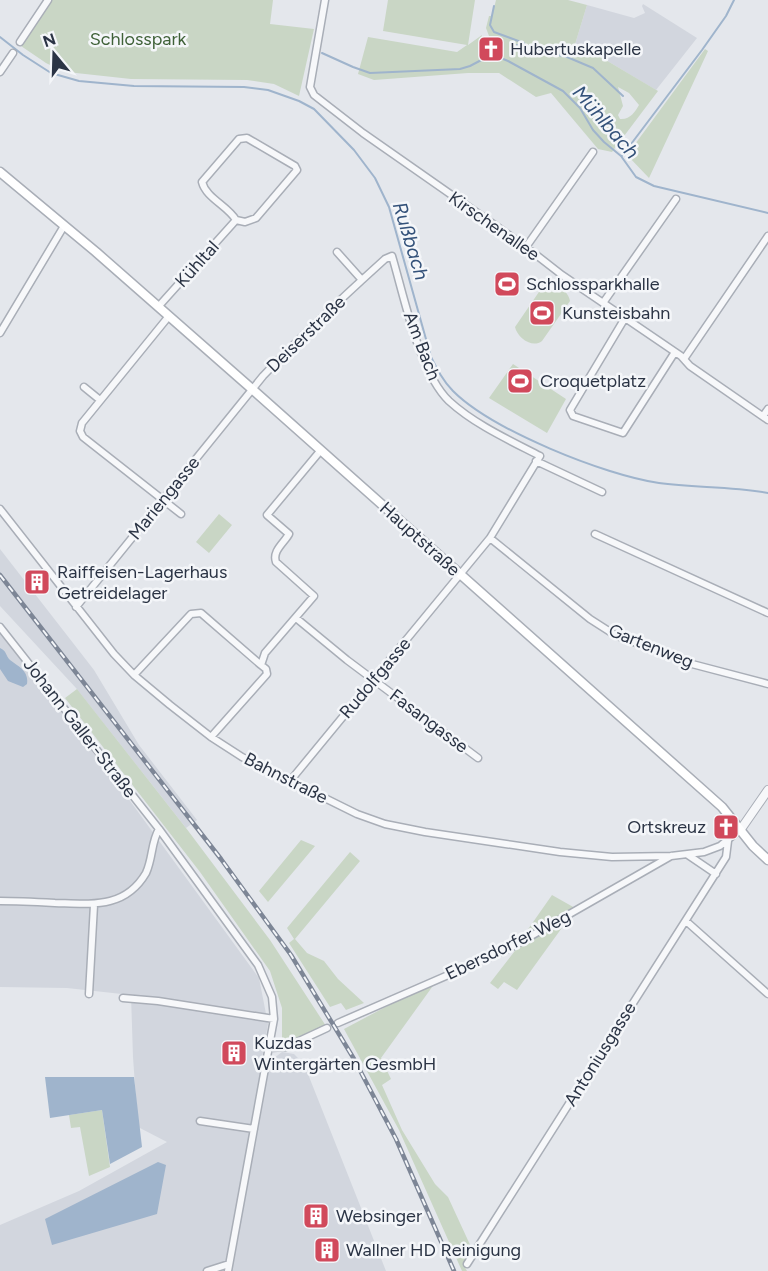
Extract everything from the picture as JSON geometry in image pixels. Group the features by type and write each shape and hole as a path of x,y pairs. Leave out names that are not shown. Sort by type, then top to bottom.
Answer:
{"main road":[{"name":"Hauptstraße","path":"0,172 169,316 722,807 768,860"}],"street":[{"path":"20,42 48,0"},
{"name":"Kirschenallee","path":"325,0 310,87 314,95 363,133 765,418"},
{"path":"0,72 13,53"},
{"name":"Kühltal","path":"247,138 299,169 256,218 245,222 236,220 232,213 205,189 202,182 239,140 247,138"},
{"path":"526,247 593,152"},
{"path":"603,303 676,199"},
{"name":"Kühltal","path":"158,307 236,220"},
{"path":"0,333 64,226"},
{"path":"684,359 768,236"},
{"path":"337,252 362,280"},
{"name":"Deiserstraße","path":"252,389 296,341 385,259 392,256"},
{"name":"Am Bach","path":"392,256 421,353 436,384 459,409 538,459 602,492"},
{"path":"169,316 82,423 80,430 83,437 181,514"},
{"path":"625,318 570,410 573,417 623,433 675,352"},
{"path":"84,387 100,400"},
{"name":"Mariengasse","path":"76,607 252,389"},
{"path":"765,418 768,409"},
{"path":"261,665 265,653 314,596 276,562 274,557 276,551 289,534 267,515 321,450"},
{"name":"Rudolfgasse","path":"290,781 490,538 538,459"},
{"name":"Bahnstraße","path":"0,509 76,607 134,675 212,737 252,762 357,814 397,827 560,852 612,857 687,855 713,850 728,841"},
{"path":"595,534 768,613"},
{"name":"Gartenweg","path":"490,538 590,619 615,636 692,664 768,684"},
{"path":"134,675 190,614 201,613 266,669 267,674 212,737"},
{"name":"Fasangasse","path":"296,618 478,758"},
{"name":"Johann Galler-Straße","path":"0,627 159,829 258,965 272,997 274,1019 229,1267"},
{"path":"728,841 741,829 768,790"},
{"path":"0,901 94,904 112,901 135,887 146,872 151,860 154,838 159,829"},
{"name":"Antoniusgasse","path":"467,1264 716,874 726,857 728,841"},
{"path":"687,855 716,874"},
{"name":"Ebersdorfer Weg","path":"338,1023 510,948 671,856"},
{"path":"89,994 94,904"},
{"path":"686,921 768,994"},
{"path":"123,998 158,1001 274,1019"},
{"path":"269,1047 286,1047 327,1029"},
{"path":"200,1121 254,1128"},
{"path":"207,1271 229,1267"}],"shaded area":[{"path":"643,4 697,38 656,90 594,53 573,51 587,5 634,18 645,13"},
{"path":"0,549 94,670 139,745 197,820 186,828 76,688 0,606"},
{"path":"0,633 109,772 259,978 268,1024 260,1069 282,1052 294,1054 304,1064 386,1271 0,1271 0,1225 79,1191 167,1142 138,1127 131,995 67,988 0,987"}],"green space":[{"name":"Schlosspark","path":"52,0 273,0 270,24 314,29 299,96 274,84 247,80 131,79 60,70 21,46"},
{"path":"388,0 475,0 468,45 482,35 481,39 485,42 489,36 486,28 496,0 568,0 587,5 573,51 594,53 658,91 612,152 598,149 551,93 536,97 499,73 374,80 358,74 368,37 457,52 467,45 383,31","holes":["618,87 629,93 639,105 629,117 620,119 618,115 623,106"]},
{"path":"705,49 708,51 649,178 627,155"},
{"name":"Kunsteisbahn","path":"548,282 562,288 570,301 542,341 530,343 522,338 515,327"},
{"name":"Croquetplatz","path":"513,364 566,399 547,433 489,398"},
{"path":"219,514 232,525 209,553 196,542"},
{"path":"77,689 270,940 326,1026 290,1040 282,1039 282,1008 270,971 200,872 65,698"},
{"path":"301,840 315,846 268,902 259,891"},
{"path":"350,852 360,861 295,939 307,953 324,961 338,979 364,1003 346,1010 341,1003 330,1007 289,943 294,939 287,928"},
{"path":"552,895 575,908 524,935"},
{"path":"569,918 517,990 504,982 498,989 490,983 518,947"},
{"path":"435,983 381,1058 391,1079 382,1085 402,1130 435,1184 448,1197 472,1249 463,1264 467,1271 462,1271 399,1130 344,1029"},
{"path":"102,1110 110,1167 89,1176 80,1127 71,1128 69,1115"}],"water":[{"path":"0,648 25,673 27,684 23,687 8,681 0,669"},
{"path":"45,1077 134,1077 142,1147 110,1164 102,1110 50,1118"},
{"path":"158,1162 166,1165 157,1214 52,1245 45,1219"}],"waterway":[{"path":"622,156 702,50 726,16 734,0"},
{"path":"494,6 490,25 494,32 524,43 524,47"},
{"name":"Rußbach","path":"0,37 51,73 79,81 134,86 244,87 268,90 314,109 354,150 375,178 389,207 431,357 443,379 453,391 494,421 521,435 550,449 609,471 659,483 768,493"},
{"path":"517,45 567,57 593,68 623,96"},
{"name":"Mühlbach","path":"322,53 370,73 460,69 487,57 496,56 563,91 580,108 593,130 621,156 636,177 654,186 768,213"}],"railway":[{"path":"0,575 221,859 291,955 354,1059 396,1139 454,1271"}],"place":[{"name":"Hubertuskapelle","path":"491,49"},
{"name":"Schlossparkhalle","path":"507,284"},
{"name":"Kunsteisbahn","path":"542,313"},
{"name":"Croquetplatz","path":"520,381"},
{"name":"Raiffeisen-Lagerhaus Getreidelager","path":"37,582"},
{"name":"Ortskreuz","path":"726,827"},
{"name":"Kuzdas Wintergärten GesmbH","path":"234,1053"},
{"name":"Websinger","path":"316,1216"},
{"name":"Wallner HD Reinigung","path":"327,1250"}]}
